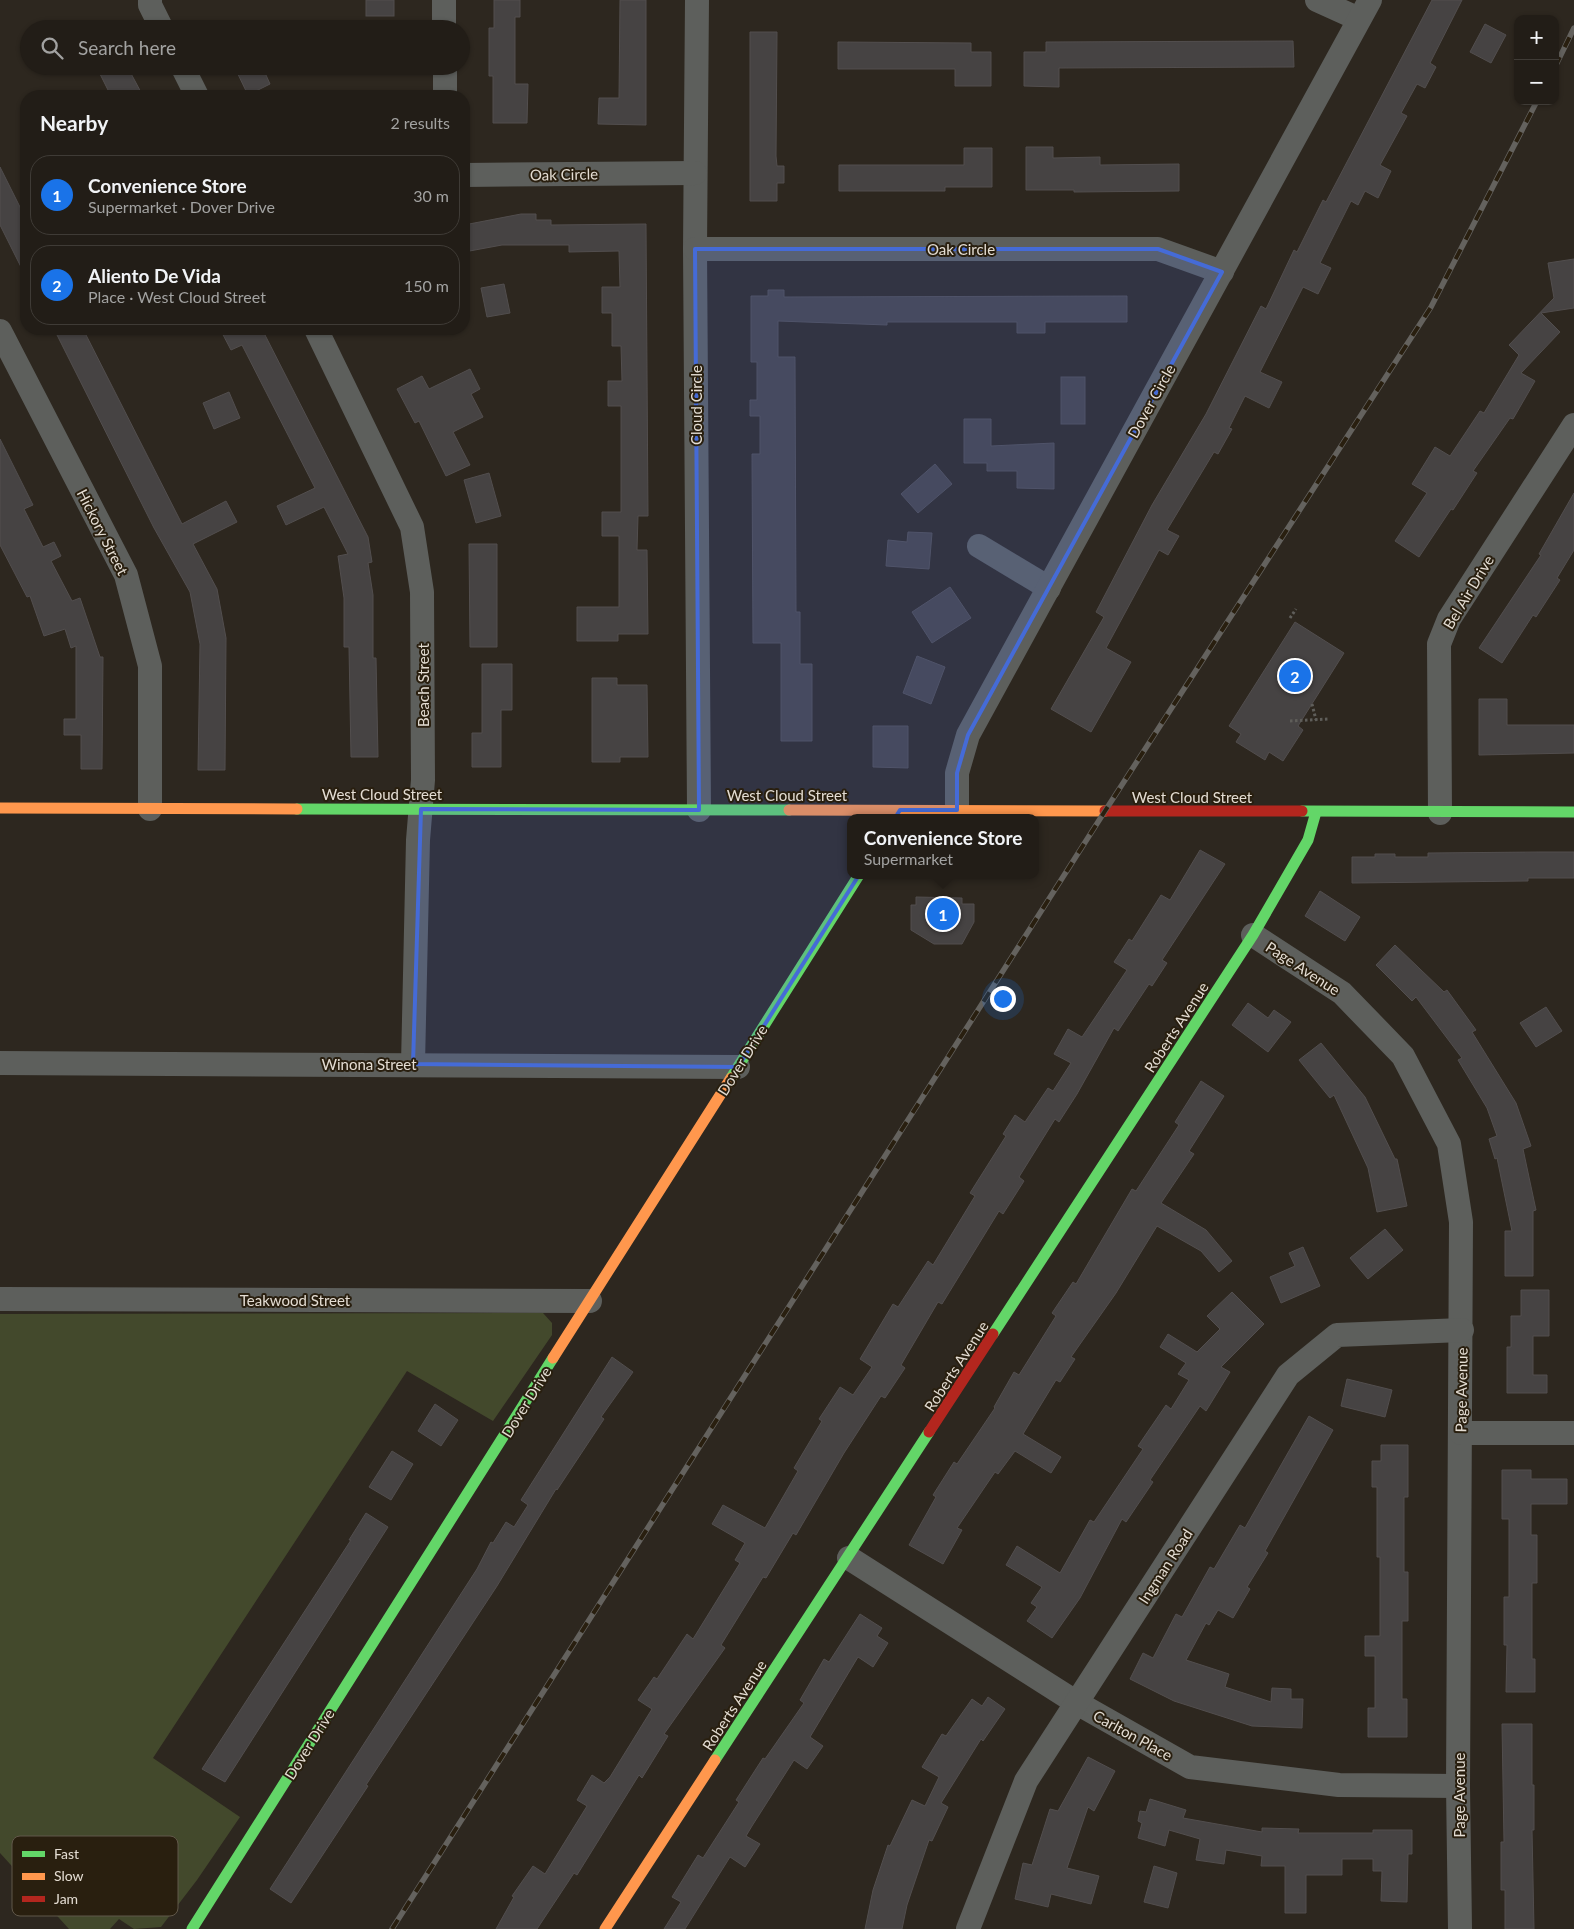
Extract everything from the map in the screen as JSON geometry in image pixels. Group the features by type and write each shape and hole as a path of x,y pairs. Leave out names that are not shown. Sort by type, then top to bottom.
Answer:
{"street":[{"path":"150,0 150,5 158,20"},
{"path":"444,0 444,20"},
{"name":"Cloud Circle","path":"697,0 695,249 699,810"},
{"path":"1317,0 1364,9"},
{"name":"Dover Circle","path":"957,810 957,773 968,735 1364,9"},
{"path":"186,75 194,90"},
{"path":"444,75 445,90"},
{"name":"Oak Circle","path":"470,175 695,173"},
{"name":"Oak Circle","path":"695,249 1158,249 1222,272"},
{"name":"Hickory Street","path":"0,331 126,575 150,666 150,809"},
{"name":"Beach Street","path":"319,335 412,527 422,592 423,780 418,840 413,1064"},
{"name":"Bel Air Drive","path":"1440,812 1439,644 1449,619 1574,425"},
{"path":"979,546 1048,588"},
{"name":"West Cloud Street","path":"0,808 699,810 898,814 957,810 1574,812"},
{"name":"Roberts Avenue","path":"606,1929 1253,935 1308,840 1316,812"},
{"name":"Dover Drive","path":"192,1929 856,879"},
{"name":"Page Avenue","path":"1253,935 1342,993 1403,1056 1449,1144 1461,1222 1462,1330 1458,1786 1460,1929"},
{"name":"Winona Street","path":"0,1063 738,1067"},
{"name":"Teakwood Street","path":"0,1299 590,1301"},
{"name":"Ingman Road","path":"968,1929 1026,1781 1288,1375 1337,1335 1462,1330"},
{"path":"1461,1432 1574,1433"},
{"name":"Carlton Place","path":"849,1558 1077,1703 1190,1767 1339,1786 1458,1786"}],"path":[{"path":"1290,618 1296,609"},
{"path":"1312,704 1316,720"},
{"path":"1290,721 1328,719"}],"highlighted area":[{"path":"695,249 1158,249 1222,272 968,735 957,773 957,810 900,810 738,1067 413,1064 421,809 699,810"}],"green space":[{"path":"543,1313 552,1323 552,1335 493,1421 407,1371 153,1758 240,1817 178,1905 178,1836 12,1836 12,1866 0,1853 0,1314"},
{"path":"57,1916 169,1916 161,1927 134,1929 119,1919 110,1929 69,1929"}],"building":[{"path":"366,0 394,0 394,16 366,16"},
{"path":"494,0 520,0 520,17 515,17 515,84 528,84 527,123 493,123 493,76 489,76 489,28 494,28"},
{"path":"620,0 646,0 646,125 598,124 599,98 619,98"},
{"path":"1432,0 1462,0 1430,63 1436,67 1425,88 1417,84 1401,113 1407,116 1380,165 1391,171 1378,198 1365,191 1358,205 1351,201 1320,263 1331,268 1318,294 1303,287 1260,372 1282,382 1269,408 1245,396 1229,428 1232,429 1218,454 1214,452 1167,530 1179,536 1168,555 1159,550 1106,648 1131,662 1091,732 1051,709 1104,617 1096,612 1152,505 1206,414 1261,306 1266,309 1294,250 1297,252 1323,200 1326,202"},
{"path":"1485,24 1506,35 1491,63 1470,52"},
{"path":"750,32 777,32 776,156 777,166 784,166 784,183 777,183 777,201 750,201"},
{"path":"1293,41 1294,67 1059,68 1059,87 1024,86 1024,52 1046,52 1046,42"},
{"path":"838,42 971,43 971,52 991,52 991,86 955,86 955,69 838,69"},
{"path":"100,75 132,75 140,90 108,90"},
{"path":"238,75 266,75 270,84 258,90 246,90"},
{"path":"1026,147 1053,147 1053,158 1100,157 1100,165 1179,164 1179,191 1074,192 1074,190 1026,190"},
{"path":"964,148 992,148 992,187 945,187 945,191 839,191 839,165 964,165"},
{"path":"0,167 20,207 20,265 0,225"},
{"path":"521,214 536,214 536,220 551,220 551,225 646,224 648,516 638,516 637,550 647,550 648,634 618,634 618,641 577,641 577,607 619,607 619,536 602,536 602,512 621,512 621,406 608,406 608,381 622,381 621,346 612,346 612,313 602,313 602,287 620,287 619,251 569,252 569,245 502,245 470,251 470,224"},
{"path":"1574,259 1574,308 1541,313 1560,332 1521,373 1535,381 1513,419 1510,418 1473,471 1477,473 1419,557 1395,541 1427,493 1412,484 1435,447 1450,456 1480,411 1484,413 1519,355 1509,345 1554,298 1548,263"},
{"path":"504,284 510,313 487,317 481,288"},
{"path":"768,290 784,290 784,297 1127,296 1127,322 1045,322 1045,333 1017,333 1017,322 887,322 887,325 778,321 778,357 795,357 796,612 800,612 800,664 812,664 812,741 781,741 781,643 753,643 752,454 760,454 760,416 750,416 750,400 757,400 757,362 751,362 751,296 768,296"},
{"path":"57,335 86,335 182,524 226,501 237,522 193,544 217,589 226,638 225,770 198,770 200,644 190,592 154,528"},
{"path":"223,335 265,335 368,537 372,562 368,563 373,595 373,658 376,658 378,757 351,757 349,647 344,647 344,598 338,556 348,554 324,507 286,525 277,506 315,488 242,345 231,350"},
{"path":"470,369 480,389 471,394 483,417 453,432 470,465 446,476 419,421 415,423 397,389 422,376 429,389"},
{"path":"1061,377 1085,377 1085,424 1061,424"},
{"path":"229,392 240,418 214,429 203,403"},
{"path":"964,419 991,419 991,446 1054,443 1054,489 1017,488 1017,471 987,471 987,463 964,463"},
{"path":"0,439 33,505 24,509 43,547 54,542 61,556 51,561 72,601 80,598 100,657 103,657 102,769 81,769 81,735 64,735 64,719 76,719 76,646 71,648 65,629 44,636 30,596 27,597 0,545"},
{"path":"935,464 952,484 918,513 901,494"},
{"path":"489,473 501,516 476,523 464,480"},
{"path":"1574,493 1574,550 1557,578 1560,580 1536,617 1533,615 1502,663 1479,648 1541,555 1539,554"},
{"path":"908,532 932,533 929,569 886,566 888,540 907,542"},
{"path":"469,544 497,544 497,647 470,647"},
{"path":"950,587 971,618 932,643 912,612"},
{"path":"1295,622 1344,653 1298,726 1303,730 1283,761 1269,752 1265,760 1236,742 1241,734 1229,726"},
{"path":"917,656 945,667 931,704 903,693"},
{"path":"482,664 512,664 512,710 501,710 501,767 472,767 472,733 482,733"},
{"path":"592,678 617,678 617,685 647,685 648,757 620,757 620,762 592,762"},
{"path":"1479,699 1507,699 1507,725 1574,725 1574,753 1479,755"},
{"path":"873,726 908,726 908,768 873,767"},
{"path":"1200,850 1225,864 1162,960 1167,963 1152,986 1149,984 1118,1031 1114,1028 1059,1122 1055,1119 1019,1177 1024,1181 1003,1214 999,1211 942,1304 938,1302 901,1365 905,1368 885,1398 881,1396 844,1453 796,1535 793,1533 766,1578 763,1577 721,1645 725,1648 664,1734 668,1736 642,1778 639,1775 577,1875 574,1873 537,1929 496,1929 514,1897 512,1896 533,1866 545,1874 587,1806 577,1800 592,1775 604,1783 610,1777 652,1709 638,1700 654,1677 657,1679 687,1634 693,1639 740,1563 735,1560 745,1543 712,1524 723,1505 765,1528 798,1471 794,1468 822,1421 819,1419 840,1387 853,1395 872,1367 860,1359 893,1304 898,1307 928,1261 933,1265 975,1196 970,1193 1006,1136 1003,1134 1015,1115 1025,1122 1048,1088 1053,1091 1071,1063 1054,1054 1068,1029 1082,1037 1127,970 1114,962 1129,939 1132,941 1161,895 1170,900"},
{"path":"1574,852 1574,878 1528,878 1528,881 1352,883 1352,857 1375,857 1375,854 1395,854 1395,857 1428,857 1428,853"},
{"path":"1320,891 1360,917 1345,941 1305,916"},
{"path":"916,897 962,898 962,904 974,904 974,922 962,944 934,944 911,930 911,905 916,905"},
{"path":"1395,945 1444,992 1447,990 1476,1030 1472,1032 1516,1103 1531,1146 1523,1149 1536,1210 1533,1211 1533,1276 1505,1276 1505,1231 1512,1231 1497,1158 1495,1159 1489,1139 1497,1136 1487,1108 1458,1060 1462,1058 1416,997 1412,1001 1376,965"},
{"path":"1248,1003 1268,1018 1274,1010 1291,1022 1268,1052 1232,1025"},
{"path":"1546,1007 1562,1031 1536,1047 1520,1023"},
{"path":"1321,1043 1365,1097 1395,1159 1397,1159 1407,1206 1377,1212 1368,1168 1334,1095 1330,1098 1299,1060"},
{"path":"1201,1081 1224,1096 1189,1151 1194,1154 1161,1203 1206,1230 1232,1261 1219,1272 1201,1251 1157,1226 1116,1293 1071,1357 1075,1359 1060,1382 1056,1380 1023,1434 1061,1457 1051,1473 1015,1451 998,1474 995,1472 957,1528 962,1530 943,1564 909,1545 936,1497 933,1495 954,1462 957,1464 995,1408 1014,1372 1019,1375 1056,1316 1052,1313 1073,1282 1076,1284 1132,1189 1136,1191 1179,1125 1175,1122"},
{"path":"1385,1229 1403,1250 1368,1279 1350,1258"},
{"path":"1303,1247 1320,1286 1281,1303 1270,1277 1295,1266 1289,1253"},
{"path":"1521,1290 1549,1290 1549,1336 1533,1336 1533,1375 1547,1375 1547,1393 1507,1393 1507,1347 1511,1347 1511,1316 1521,1316"},
{"path":"1232,1292 1264,1324 1221,1367 1230,1372 1206,1411 1200,1406 1150,1480 1153,1482 1126,1522 1122,1519 1080,1598 1052,1638 1027,1621 1037,1607 1031,1603 1042,1587 1006,1565 1017,1546 1060,1573 1090,1520 1094,1522 1143,1449 1138,1446 1166,1405 1171,1409 1189,1380 1178,1374 1186,1363 1160,1347 1168,1334 1197,1352 1220,1329 1207,1316"},
{"path":"612,1357 633,1372 601,1417 604,1419 556,1489 497,1586 291,1903 270,1889 477,1569 491,1542 493,1543 506,1522 514,1527 528,1505 521,1500"},
{"path":"1347,1379 1392,1390 1385,1417 1341,1406"},
{"path":"435,1404 458,1420 441,1446 418,1431"},
{"path":"1309,1416 1333,1430 1265,1551 1268,1553 1247,1587 1250,1589 1233,1618 1218,1610 1209,1625 1206,1623 1186,1660 1229,1674 1225,1687 1271,1702 1272,1688 1291,1689 1291,1699 1303,1699 1302,1728 1252,1726 1174,1701 1130,1679 1143,1653 1153,1658 1176,1614 1182,1617 1210,1567 1214,1569 1240,1525 1245,1528"},
{"path":"1381,1445 1408,1445 1408,1497 1404,1497 1404,1572 1408,1572 1408,1621 1402,1621 1402,1699 1407,1699 1407,1737 1368,1737 1368,1708 1375,1708 1375,1656 1365,1656 1365,1636 1380,1636 1380,1557 1377,1557 1377,1487 1372,1487 1372,1461 1381,1461"},
{"path":"392,1451 413,1464 391,1500 369,1487"},
{"path":"1502,1470 1531,1470 1531,1479 1567,1479 1567,1504 1531,1504 1531,1535 1537,1535 1537,1583 1532,1583 1532,1659 1535,1659 1535,1692 1506,1692 1507,1645 1504,1645 1504,1597 1509,1597 1509,1519 1502,1519"},
{"path":"366,1513 388,1527 225,1782 202,1769 351,1540 349,1540"},
{"path":"860,1614 882,1628 877,1636 888,1643 873,1667 858,1657 810,1737 823,1746 807,1769 794,1760 746,1836 760,1844 745,1867 730,1857 685,1929 664,1929 681,1902 672,1897 698,1855 703,1858 739,1802 736,1800 763,1758 765,1759 804,1703 800,1700 824,1659 829,1662"},
{"path":"988,1697 1005,1709 983,1741 981,1739 941,1803 948,1807 932,1841 929,1840 907,1905 902,1929 865,1929 873,1890 888,1845 890,1846 912,1800 925,1806 939,1777 922,1767 942,1734 946,1736 972,1699 982,1706"},
{"path":"1502,1724 1532,1724 1534,1929 1505,1929 1505,1890 1501,1890 1501,1842 1504,1842"},
{"path":"1088,1757 1115,1771 1094,1811 1088,1807 1067,1868 1099,1876 1091,1904 1051,1894 1048,1907 1015,1899 1023,1863 1032,1865 1050,1809 1058,1811"},
{"path":"1150,1799 1186,1810 1183,1818 1262,1832 1262,1828 1299,1829 1298,1833 1373,1833 1373,1830 1412,1830 1412,1854 1408,1854 1407,1902 1381,1901 1382,1871 1373,1871 1373,1859 1342,1859 1342,1875 1306,1875 1306,1913 1285,1913 1285,1866 1261,1866 1262,1856 1226,1850 1224,1864 1196,1860 1200,1839 1169,1830 1165,1846 1138,1838 1142,1823 1138,1821 1140,1811 1146,1812"},
{"path":"1154,1866 1177,1873 1168,1908 1144,1902"}],"railway":[{"path":"1558,60 1574,28"},
{"path":"392,1929 1105,811 1431,307 1535,105"}],"traffic: fast":[{"path":"297,809 789,810"},
{"path":"1302,811 1574,812"},
{"path":"993,1334 1253,935 1308,840 1316,812"},
{"path":"731,1078 856,879"},
{"path":"192,1929 553,1358"},
{"path":"715,1760 929,1432"}],"traffic: slow":[{"path":"0,808 297,809"},
{"path":"789,810 1105,811"},
{"path":"553,1358 731,1078"},
{"path":"605,1929 715,1760"}],"traffic: jam":[{"path":"1105,811 1302,811"},
{"path":"929,1432 993,1334"}],"place":[{"name":"Aliento De Vida","path":"1295,676"},
{"name":"Convenience Store","path":"943,914"}]}
